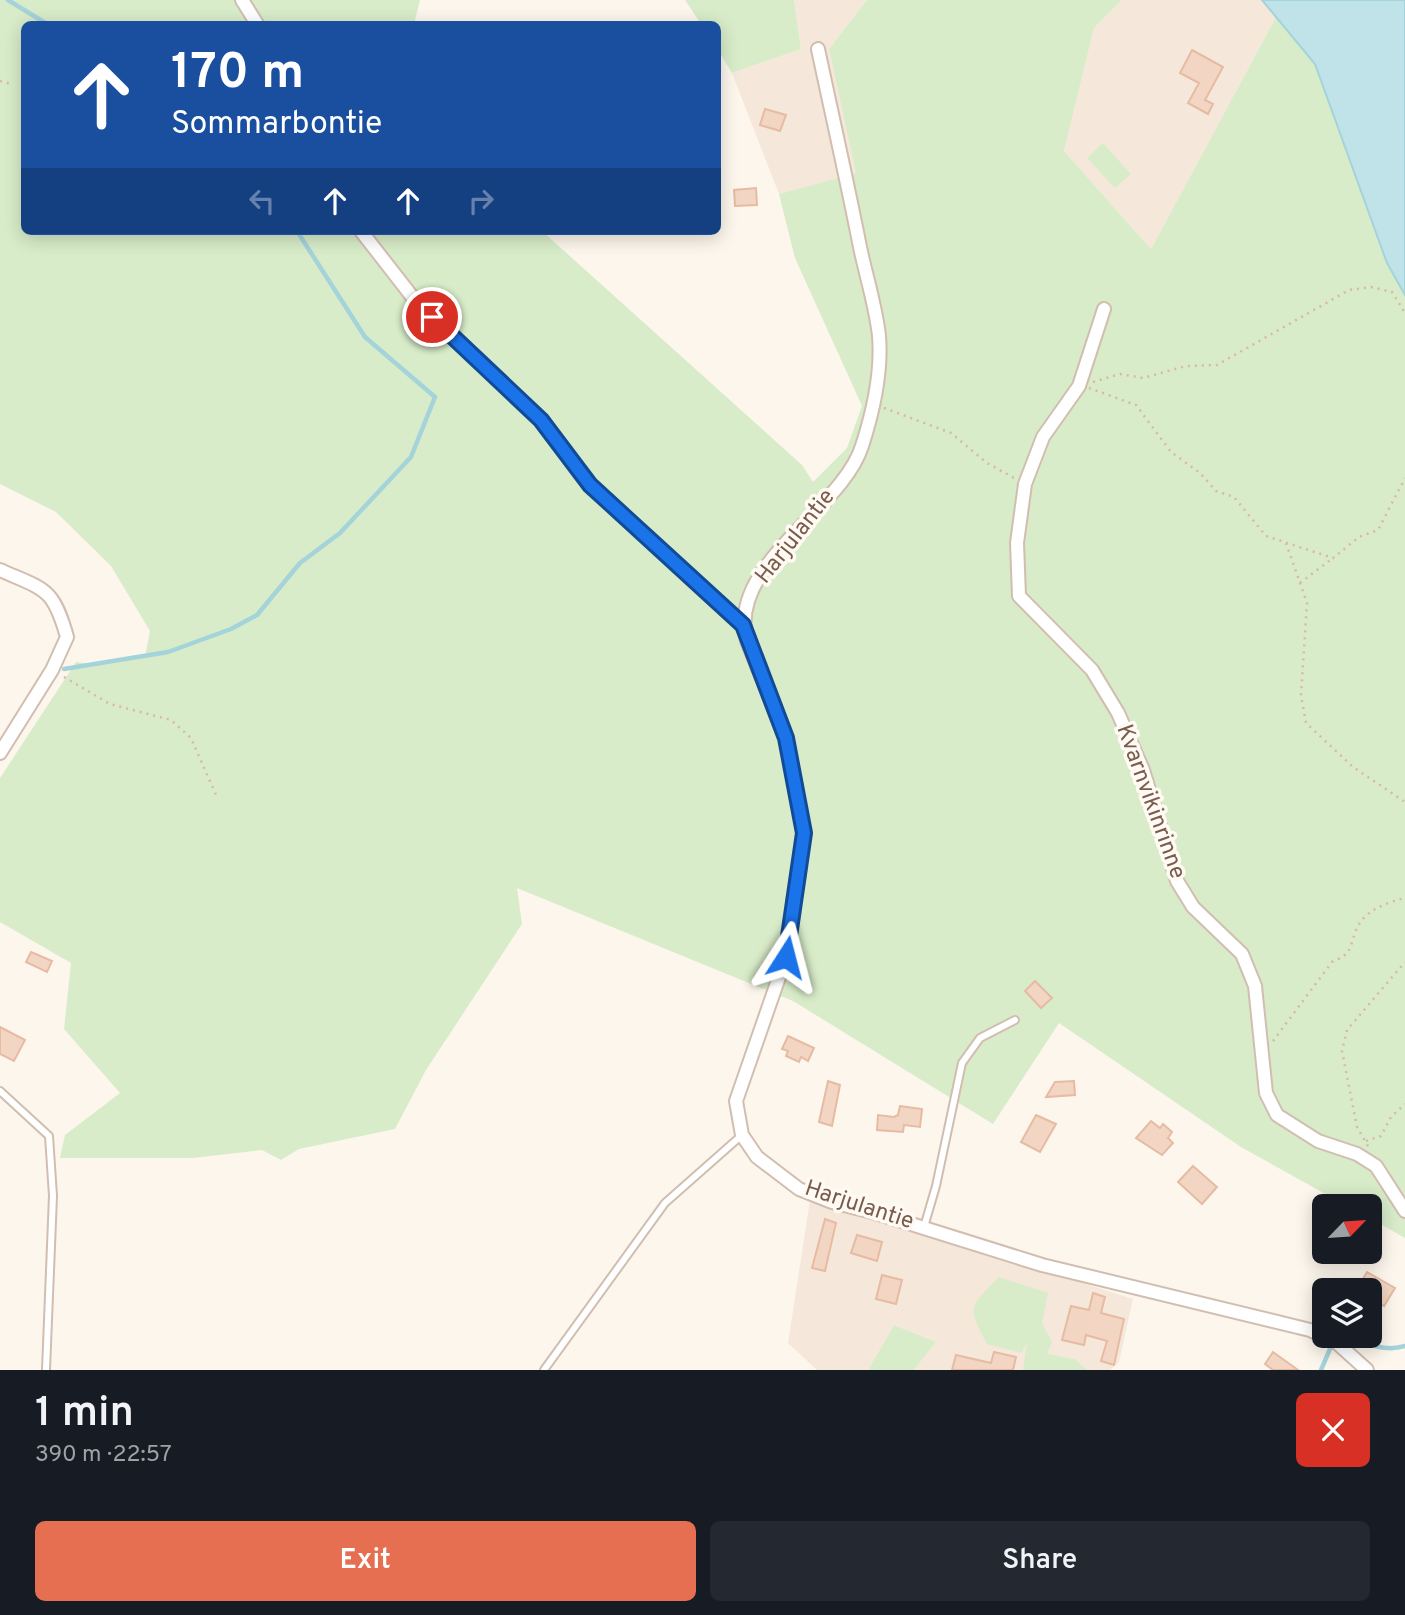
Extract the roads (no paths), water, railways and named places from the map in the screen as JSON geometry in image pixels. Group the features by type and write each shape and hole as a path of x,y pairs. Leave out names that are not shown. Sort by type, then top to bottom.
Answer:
{"street":[{"path":"242,0 255,21"},
{"name":"Harjulantie","path":"818,49 879,337 874,404 861,450 839,484 763,572 744,612 743,625 786,738 804,833 786,957 736,1101 742,1135 757,1157 799,1189 832,1202 924,1227 1042,1265 1310,1330 1336,1342 1367,1370"},
{"path":"364,235 414,299 541,420 590,485 743,625"},
{"name":"Kvarnvikinrinne","path":"1104,309 1079,386 1043,437 1025,484 1017,543 1019,596 1091,670 1118,713 1143,770 1177,881 1193,907 1242,954 1255,986 1266,1093 1277,1115 1318,1141 1357,1154 1376,1166 1405,1211"},
{"path":"0,570 41,588 58,604 67,637 52,670 0,753"}],"lane":[{"path":"924,1227 936,1186 961,1063 980,1038 1016,1020"},
{"path":"0,1091 49,1136 53,1196 46,1370"},
{"path":"544,1370 665,1203 742,1135"}],"water":[{"path":"1262,0 1405,0 1405,295 1387,263 1315,64"}],"waterway":[{"path":"8,0 42,21"},
{"path":"64,669 168,652 231,629 257,615 300,563 340,533 411,457 435,397 365,337 300,235"},
{"path":"1382,1347 1405,1346"},
{"path":"1321,1370 1330,1349"}]}
